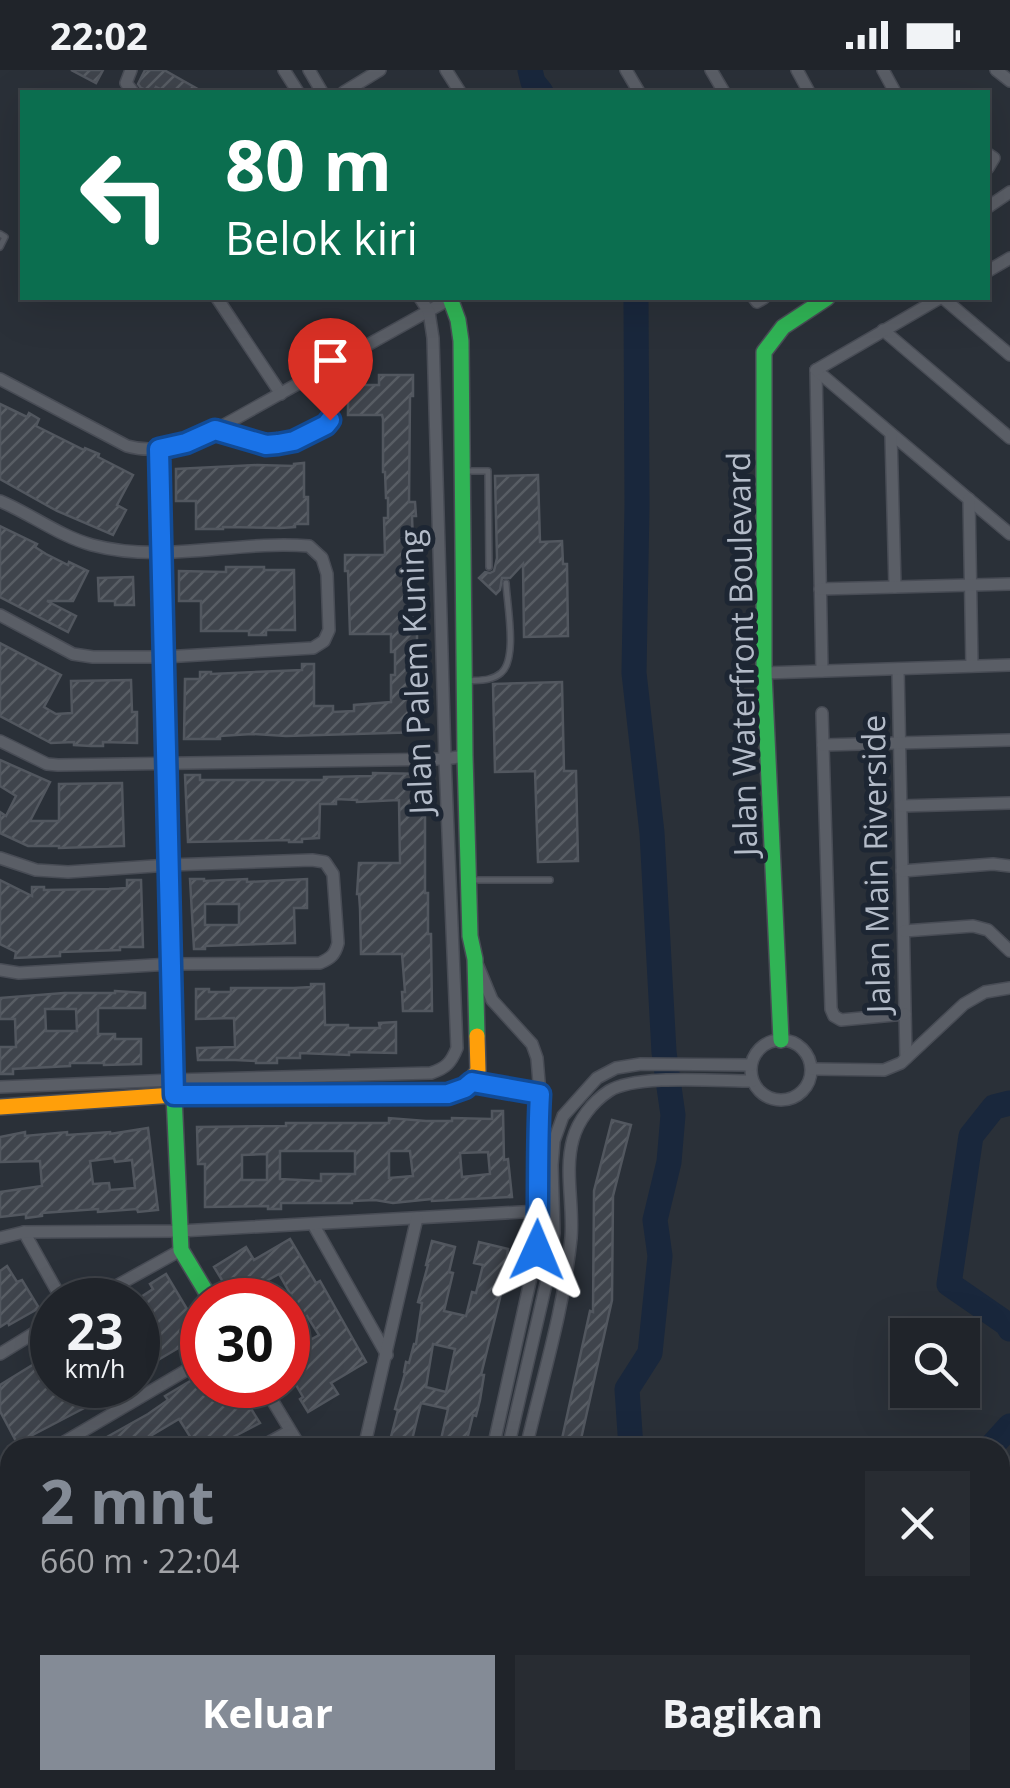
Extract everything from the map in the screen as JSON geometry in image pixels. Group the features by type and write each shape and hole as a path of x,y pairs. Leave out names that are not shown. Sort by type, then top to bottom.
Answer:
{"street":[{"path":"347,90 380,70"},
{"path":"996,70 1010,81"},
{"path":"999,264 1010,274"},
{"path":"218,300 281,394"},
{"name":"Jalan Palem Kuning","path":"174,1087 431,1074 452,1061 457,1048 433,338 429,312 421,300"},
{"path":"0,379 127,446 159,449 215,430 447,300"},
{"name":"Jalan Palem Kuning","path":"451,300 461,341 470,936 478,1071 469,1085"},
{"name":"Jalan Waterfront Boulevard","path":"780,1040 764,673 764,352 772,335 823,300"},
{"path":"816,370 938,300"},
{"path":"944,300 1010,355"},
{"path":"883,330 1010,438"},
{"path":"816,370 822,671"},
{"path":"816,370 1010,534"},
{"path":"215,430 266,445 294,441 326,425 331,407 314,375"},
{"path":"891,434 895,587"},
{"path":"159,449 180,1231 181,1250 198,1278"},
{"path":"969,500 972,666"},
{"path":"0,502 84,542 110,549 162,553 309,546 322,558 327,574 329,630 324,642 313,648 93,657 73,654 0,614"},
{"path":"820,589 1010,584"},
{"path":"764,673 1010,665"},
{"name":"Jalan Main Riverside","path":"898,668 906,1058"},
{"path":"822,713 830,1009 841,1020 905,1014"},
{"path":"822,746 1010,740"},
{"path":"0,741 47,764 466,756"},
{"path":"901,806 1010,803"},
{"path":"0,858 49,872 324,862 334,874 338,942 336,953 320,963 0,970"},
{"path":"902,870 1010,866"},
{"path":"904,931 973,926 988,930 1010,951"},
{"name":"Jalan Palem Kuning","path":"474,959 492,1000 532,1044 540,1094 537,1250 495,1438"},
{"path":"812,1069 884,1070 901,1063 964,1004 985,992 1010,988"},
{"path":"780,1040 792,1042 809,1057 810,1082 792,1099 779,1101 758,1091 751,1066 761,1047 780,1040"},
{"path":"510,1438 549,1271 554,1233 554,1141 562,1116 597,1078 616,1068 641,1064 751,1066"},
{"path":"528,1438 566,1274 571,1234 569,1166 578,1124 607,1092 622,1085 752,1080"},
{"path":"0,1087 448,1094 469,1085 540,1094"},
{"path":"0,1107 174,1087"},
{"path":"0,1238 24,1232 180,1231 538,1211"},
{"path":"366,1438 417,1218"},
{"path":"313,1224 387,1356"},
{"path":"24,1232 50,1278"},
{"path":"131,1278 181,1250"},
{"path":"0,1354 30,1336"},
{"path":"71,1438 180,1374"},
{"path":"276,1408 295,1438"},
{"path":"277,1438 290,1431"}],"lane":[{"path":"0,234 6,237 0,247"},
{"path":"462,471 488,471 489,567"},
{"path":"465,681 494,678 510,659 506,583"},
{"path":"469,880 550,880"}],"building":[{"path":"71,70 103,70 96,83"},
{"path":"145,70 164,70 199,90 146,90 138,84"},
{"path":"379,375 413,375 409,502 415,502 413,543 418,542 418,556 412,556 412,580 417,657 422,657 423,732 252,734 184,739 185,679 200,679 200,672 302,670 302,664 314,664 314,706 333,706 333,712 354,711 354,705 391,702 395,652 391,652 391,634 350,634 345,571 345,555 385,555 388,498 383,472 382,415 348,415 348,397 344,397 344,385 379,385"},
{"path":"0,404 27,417 29,413 39,419 36,426 99,454 98,457 133,475 117,505 126,510 113,535 57,511 0,479"},
{"path":"304,463 308,524 196,529 196,501 176,501 176,469"},
{"path":"538,475 540,542 562,541 563,564 567,564 568,636 524,637 523,564 510,578 502,578 496,594 479,578 494,571 497,558 495,476"},
{"path":"0,526 37,544 35,547 46,554 88,571 73,601 47,601 76,616 68,632 0,597"},
{"path":"226,567 294,570 295,630 266,630 266,635 201,631 201,601 179,601 179,571 226,572"},
{"path":"133,577 134,605 99,601 98,578"},
{"path":"0,643 61,675 44,707 56,714 72,713 71,681 131,680 137,743 51,743 0,716"},
{"path":"562,682 564,771 576,771 578,861 538,862 535,771 495,772 493,684"},
{"path":"0,760 50,782 30,821 59,821 59,784 122,783 124,846 28,846 0,833 0,812 6,816 16,796 0,786"},
{"path":"373,773 426,774 426,790 422,790 432,1011 403,1011 402,954 361,954 359,863 400,863 399,800 336,799 336,804 320,804 319,838 302,842 188,842 185,775 200,775 200,780 324,780"},
{"path":"190,879 307,879 307,908 294,908 295,943 194,949","holes":["205,904 239,904 239,925 205,925"]},
{"path":"0,880 32,896 32,887 127,888 127,880 141,880 143,947 15,958 16,952 0,944"},
{"path":"324,984 325,1025 380,1028 379,1023 396,1022 396,1053 300,1053 300,1058 277,1058 277,1063 198,1060 197,1048 235,1047 234,1018 196,1019 196,989 231,992 231,988 294,988"},
{"path":"145,993 145,1008 98,1008 98,1034 115,1034 115,1039 141,1039 141,1064 70,1063 0,1074 0,1047 16,1047 15,1019 0,1019 0,998","holes":["45,1009 76,1009 77,1031 46,1031"]},
{"path":"492,1111 503,1111 504,1160 508,1159 512,1197 281,1203 281,1209 205,1207 205,1164 198,1164 197,1127 389,1123 389,1118 492,1119","holes":["280,1151 355,1151 355,1174 321,1174 321,1181 280,1179","389,1151 410,1151 413,1176 389,1178","488,1152 490,1174 462,1177 460,1153","267,1154 267,1180 242,1180 242,1155"]},
{"path":"612,1120 631,1125 613,1196 612,1300 581,1438 562,1438 590,1311 593,1312 594,1191"},
{"path":"148,1128 158,1210 98,1209 26,1218 26,1214 0,1217 0,1192 42,1186 40,1161 0,1162 0,1137 25,1132 25,1136 67,1132 110,1134","holes":["114,1158 115,1162 132,1160 135,1188 110,1190 109,1183 93,1184 90,1161"]},
{"path":"290,1239 316,1283 320,1281 366,1362 331,1383 338,1394 308,1412 310,1340 319,1335 310,1321 310,1278 281,1278 279,1274 272,1278 221,1278 214,1267 246,1247 254,1260"},
{"path":"432,1241 455,1247 444,1311 466,1316 483,1265 474,1263 479,1242 508,1249 481,1375 480,1400 467,1438 441,1438 448,1409 421,1403 412,1438 391,1438 406,1362 409,1363 416,1344 422,1303 418,1302","holes":["433,1344 455,1349 446,1392 426,1387"]},
{"path":"7,1266 17,1282 22,1280 30,1293 30,1313 0,1327 0,1271"},
{"path":"166,1274 180,1297 180,1347 160,1359 160,1278"},
{"path":"30,1367 30,1408 84,1408 27,1438 14,1438 0,1411 0,1385"},
{"path":"180,1387 180,1408 251,1408 260,1423 231,1438 191,1438 179,1419 147,1438 108,1438 168,1400 165,1396"}],"waterway":[{"path":"530,70 539,90"},
{"path":"630,1438 627,1389 650,1353 660,1256 655,1220 669,1162 673,1115 664,1052 652,833 634,673 636,300"},
{"path":"1010,1103 994,1107 971,1136 949,1284 1010,1329"},
{"path":"999,1438 1010,1426"}],"traffic: fast":[{"path":"451,300 461,341 465,756 477,1036"},
{"path":"781,1040 764,673 764,352 783,327 824,300"},
{"path":"159,449 181,1250 198,1278"}],"traffic: slow":[{"path":"0,1107 174,1095 448,1094 466,1086 478,1071 477,1036"}],"route":[{"path":"330,420 294,441 278,444 266,445 215,430 159,449 174,1095 448,1094 472,1082 540,1094 537,1250"}]}
